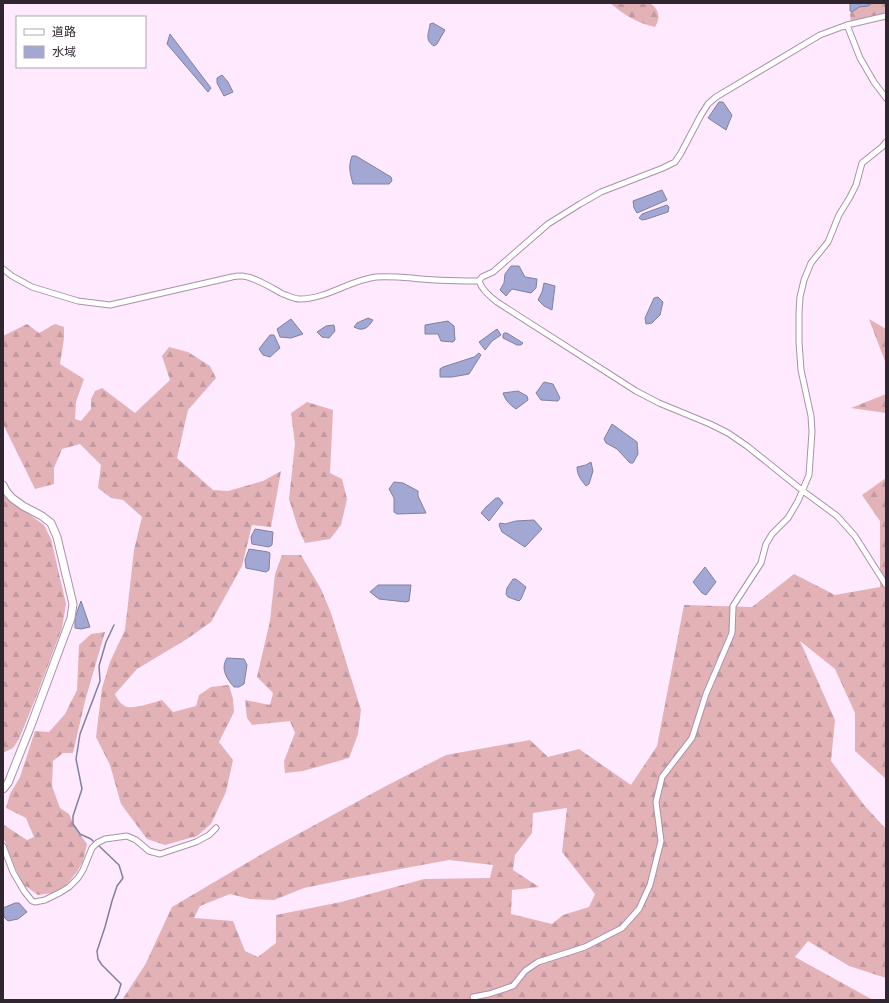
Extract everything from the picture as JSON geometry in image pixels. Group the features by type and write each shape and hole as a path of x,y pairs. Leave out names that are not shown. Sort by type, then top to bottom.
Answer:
{"street":[{"path":"3,269 12,276 32,286 78,301 110,304 242,276 253,278 290,297 298,299 317,297 364,279 376,277 392,276 459,281 479,280 493,272 548,224 580,204 601,192 664,168 675,162 701,115 708,104 716,97 820,35 848,25 886,16"},
{"path":"848,25 860,58 874,82 886,98"},
{"path":"473,997 489,994 513,986 525,971 538,962 585,948 622,928 639,909 650,885 661,841 656,802 662,777 692,738 706,694 732,633 733,606 761,562 766,544 772,534 788,518 798,501 809,475 812,432 811,416 801,370 799,342 799,313 804,280 811,263 828,242 839,216 856,185 862,163 886,142"},
{"path":"479,280 481,286 489,296 497,302 636,391 659,403 710,424 728,433 747,446 837,516 855,536 886,586"},
{"path":"3,485 12,498 51,523 57,537 73,604 71,618 30,728 8,783 3,789"},
{"path":"3,846 13,872 24,891 32,901 35,902 45,900 69,887 84,870 92,848 97,843 105,839 127,836 136,840 149,851 160,854 196,842 210,835 216,828"}],"green space":[{"path":"610,3 650,3 653,5 658,14 657,24 655,27 637,21"},
{"path":"855,3 886,3 886,14 867,17 851,22 850,14 855,7"},
{"path":"869,319 886,329 886,364"},
{"path":"27,324 39,333 55,324 64,327 60,364 84,379 76,402 75,419 81,421 91,409 91,399 95,391 102,388 135,413 170,380 162,356 169,347 188,352 210,366 216,378 188,410 177,458 213,490 228,491 263,481 281,471 271,527 252,525 242,566 211,622 187,639 137,669 115,694 120,702 127,707 140,706 162,700 173,712 196,706 199,695 211,687 229,685 233,699 234,712 219,742 233,760 226,792 211,824 197,836 165,845 147,839 121,804 110,765 96,737 102,688 110,662 125,630 134,550 142,517 123,500 111,498 98,488 101,465 80,444 62,449 54,468 54,484 35,489 3,424 3,336"},
{"path":"886,394 886,413 851,408"},
{"path":"307,402 333,410 330,473 342,479 347,499 341,525 330,539 305,543 298,528 289,499 295,444 291,413"},
{"path":"886,478 886,779 855,751 855,713 835,669 800,641 835,720 831,761 864,805 886,829 886,978 849,966 808,941 795,957 873,1000 122,1000 145,965 172,907 267,851 446,755 530,740 548,757 579,749 631,785 657,746 684,605 752,607 794,574 835,595 880,587 880,521 862,495","holes":["567,808 562,852 595,894 589,907 563,915 552,924 511,914 512,890 539,887 513,870 515,855 532,833 533,813","449,860 493,865 490,878 424,879 341,902 276,915 276,943 258,957 245,951 233,921 194,918 200,906 230,894 250,899 274,900 304,888"]},
{"path":"3,495 44,525 51,539 66,604 62,628 19,739 13,748 3,753"},
{"path":"282,555 301,555 321,589 331,613 361,710 358,734 349,758 303,771 285,773 284,761 295,733 290,721 252,725 247,718 245,700 270,705 273,693 257,677 270,621 275,574"},
{"path":"105,632 85,701 73,753 63,753 53,761 52,786 60,808 69,814 76,829 87,844 83,861 77,872 66,885 53,893 38,895 24,885 13,864 6,843 3,839 3,825 27,840 34,837 26,818 6,808 10,794 20,777 35,731 49,732 65,714 77,690 79,645 91,634"}],"water":[{"path":"850,3 872,3 868,6 859,7 852,12 850,11"},
{"path":"433,23 445,30 437,44 434,46 428,39 430,24"},
{"path":"170,34 211,88 208,92 167,44"},
{"path":"222,75 228,82 233,92 224,96 217,83 217,78"},
{"path":"719,102 723,102 732,115 726,130 708,118"},
{"path":"352,156 356,156 391,177 392,181 389,184 353,184 350,170"},
{"path":"662,190 667,200 637,213 634,208 633,201"},
{"path":"667,205 669,207 668,212 647,219 642,220 639,218 642,214"},
{"path":"511,266 519,266 525,277 537,279 536,288 531,293 512,289 506,296 500,290 504,283 505,274"},
{"path":"544,283 555,286 552,310 544,306 538,300"},
{"path":"658,297 663,302 660,315 652,323 646,324 645,318 654,298"},
{"path":"368,318 373,320 367,327 360,329 354,327 357,323"},
{"path":"291,319 303,334 291,338 280,337 277,329"},
{"path":"448,321 454,326 455,340 453,342 441,341 438,334 425,334 425,325"},
{"path":"334,325 335,331 329,338 322,337 317,332 326,326"},
{"path":"497,329 501,335 492,341 485,350 479,342"},
{"path":"504,333 507,333 523,343 521,345 517,345 503,338"},
{"path":"270,335 274,335 280,348 270,357 263,355 259,349"},
{"path":"479,353 481,355 469,374 452,377 440,377 440,369 443,367 474,357"},
{"path":"544,382 553,384 560,398 558,401 541,400 536,393"},
{"path":"518,391 527,396 528,400 516,409 508,402 503,393"},
{"path":"612,424 637,442 638,454 633,463 630,463 617,449 606,443 604,439"},
{"path":"591,462 593,471 589,484 586,486 579,475 577,467"},
{"path":"394,482 403,483 418,491 418,496 426,513 397,514 394,512 394,498 389,489"},
{"path":"496,498 499,498 503,503 489,521 481,513"},
{"path":"534,520 542,529 525,547 502,532 499,525 500,523 505,524 516,521"},
{"path":"255,529 273,532 272,545 269,547 252,544 251,537"},
{"path":"249,549 270,553 269,570 266,572 246,568 245,560"},
{"path":"705,567 716,582 706,595 702,593 693,582"},
{"path":"513,579 516,579 526,587 519,601 508,597 506,594 507,588"},
{"path":"378,585 411,585 409,601 379,599 370,592"},
{"path":"81,601 90,627 81,629 75,628 75,617"},
{"path":"227,658 244,659 247,665 244,684 239,687 234,687 225,674 224,666"},
{"path":"19,903 27,912 18,919 8,921 4,917 3,908"}],"waterway":[{"path":"95,843 91,839 80,834 73,824 73,816 82,789 76,759 80,734 100,681 99,666 106,642 114,625"},
{"path":"98,845 119,865 123,878 117,886 97,951 98,959 102,965 121,984 118,994 114,1000"}]}
